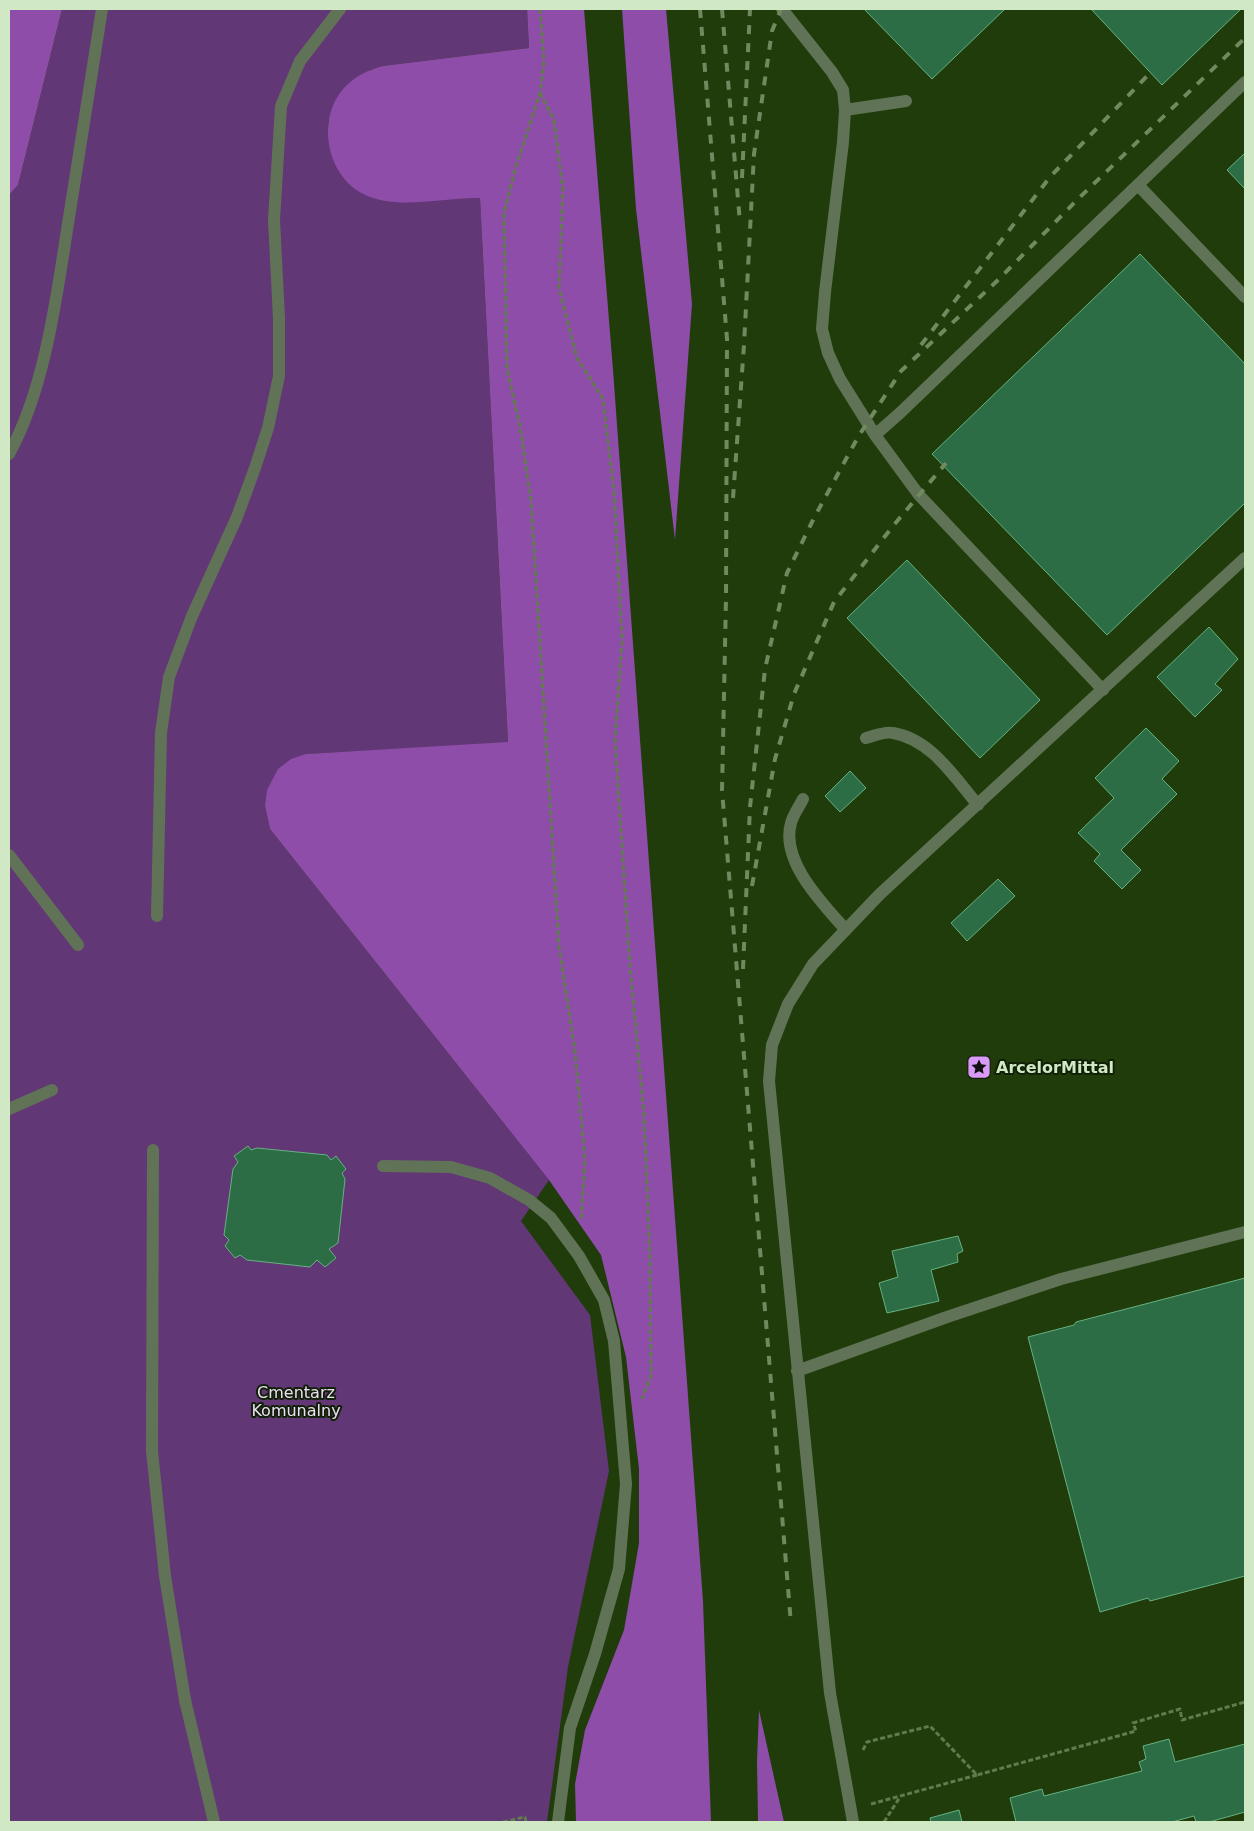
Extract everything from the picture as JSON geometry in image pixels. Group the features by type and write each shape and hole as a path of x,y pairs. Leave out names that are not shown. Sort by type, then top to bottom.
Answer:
{"street":[{"path":"9,454 36,385 57,293 102,9"},
{"path":"157,916 161,733 169,677 192,616 236,517 255,468 268,428 279,376 279,318 274,220 281,106 300,61 340,9"},
{"path":"782,9 832,72 843,90 845,110 843,142 824,292 822,329 828,353 840,379 874,435 919,495 1103,690"},
{"path":"874,435 908,405 1245,82"},
{"path":"845,110 906,100"},
{"path":"1138,185 1245,297"},
{"path":"853,1822 830,1693 769,1081 772,1045 788,1004 813,964 880,894 1245,558"},
{"path":"866,738 891,732 915,739 941,761 978,805"},
{"path":"803,799 791,824 790,848 800,872 821,902 846,930"},
{"path":"9,855 78,945"},
{"path":"9,1109 52,1090"},
{"path":"153,1150 152,1451 165,1576 185,1700 214,1822"},
{"path":"382,1166 451,1167 490,1178 529,1200 551,1218 579,1256 604,1300 614,1341 626,1484 619,1569 595,1654 570,1728 558,1822"},
{"path":"797,1371 1061,1279 1245,1232"}],"path":[{"path":"540,9 544,61 540,93 504,213 506,369 520,426 531,501 559,946 575,1051 585,1160 579,1256"},
{"path":"540,93 554,120 563,190 559,288 577,358 603,399 614,492 622,641 615,740 630,967 644,1114 650,1260 651,1375 640,1403"},
{"path":"867,1805 1136,1731 1133,1723 1180,1709 1182,1720 1245,1702"},
{"path":"858,1757 867,1742 930,1726 976,1775"},
{"path":"884,1822 901,1796"},
{"path":"503,1822 525,1817 526,1822"}],"green space":[{"name":"Cmentarz Komunalny","path":"62,9 527,9 529,48 383,66 370,70 334,105 328,123 329,145 344,178 363,194 402,202 480,197 508,743 306,754 265,806 270,829 549,1180 521,1221 590,1315 609,1471 568,1667 547,1822 9,1822 9,195 18,185"}],"shaded area":[{"path":"9,9 62,9 18,185 9,195"},
{"path":"527,9 584,9 613,370 703,1601 711,1822 576,1822 575,1784 585,1730 624,1630 639,1543 639,1469 626,1357 601,1255 549,1180 270,829 265,806 267,790 278,769 291,759 306,754 508,742 480,198 391,202 363,194 350,185 340,174 329,146 328,130 330,115 335,101 344,88 357,77 372,69 383,66 529,48"},
{"path":"622,9 666,9 692,304 675,540 636,209"},
{"path":"759,1710 784,1822 758,1822 757,1761"}],"building":[{"path":"864,9 1005,9 932,79"},
{"path":"1091,9 1241,9 1162,85"},
{"path":"1245,153 1245,189 1227,170"},
{"path":"1140,254 1245,364 1245,503 1107,635 932,454"},
{"path":"907,560 1040,700 980,758 847,618"},
{"path":"1209,627 1238,659 1215,684 1222,690 1195,717 1157,677"},
{"path":"1146,728 1179,761 1162,779 1177,794 1121,850 1141,870 1122,889 1094,861 1100,854 1078,833 1114,798 1095,778"},
{"path":"850,771 866,788 840,812 825,796"},
{"path":"998,879 1015,896 967,941 951,923"},
{"path":"248,1146 251,1150 257,1148 327,1155 331,1160 336,1156 346,1169 342,1173 345,1179 338,1243 329,1249 336,1258 325,1267 317,1260 310,1267 247,1260 240,1255 235,1258 225,1246 229,1240 224,1235 233,1169 238,1162 234,1156"},
{"path":"958,1236 963,1251 957,1254 958,1262 931,1270 939,1301 887,1313 879,1283 898,1277 892,1251"},
{"path":"1245,1278 1245,1576 1150,1601 1148,1598 1100,1612 1028,1337 1074,1325 1076,1322"},
{"path":"1169,1739 1175,1762 1245,1744 1245,1812 1209,1822 1196,1822 1194,1816 1172,1822 1016,1822 1010,1798 1042,1789 1044,1796 1142,1771 1139,1762 1146,1759 1143,1746"},
{"path":"959,1810 962,1822 931,1822 930,1818"}],"railway":[{"path":"700,9 727,339 726,598 722,790 791,1624"},
{"path":"722,9 740,223"},
{"path":"742,178 750,9"},
{"path":"733,498 744,345 754,154 772,31 781,9"},
{"path":"743,969 750,807 765,669 787,573 814,518 858,437 901,371 998,280 1079,198 1245,38"},
{"path":"921,345 1050,177 1151,72"},
{"path":"752,886 775,759 794,694 834,602 893,526 946,463"}],"place":[{"name":"ArcelorMittal","path":"979,1067"}]}
